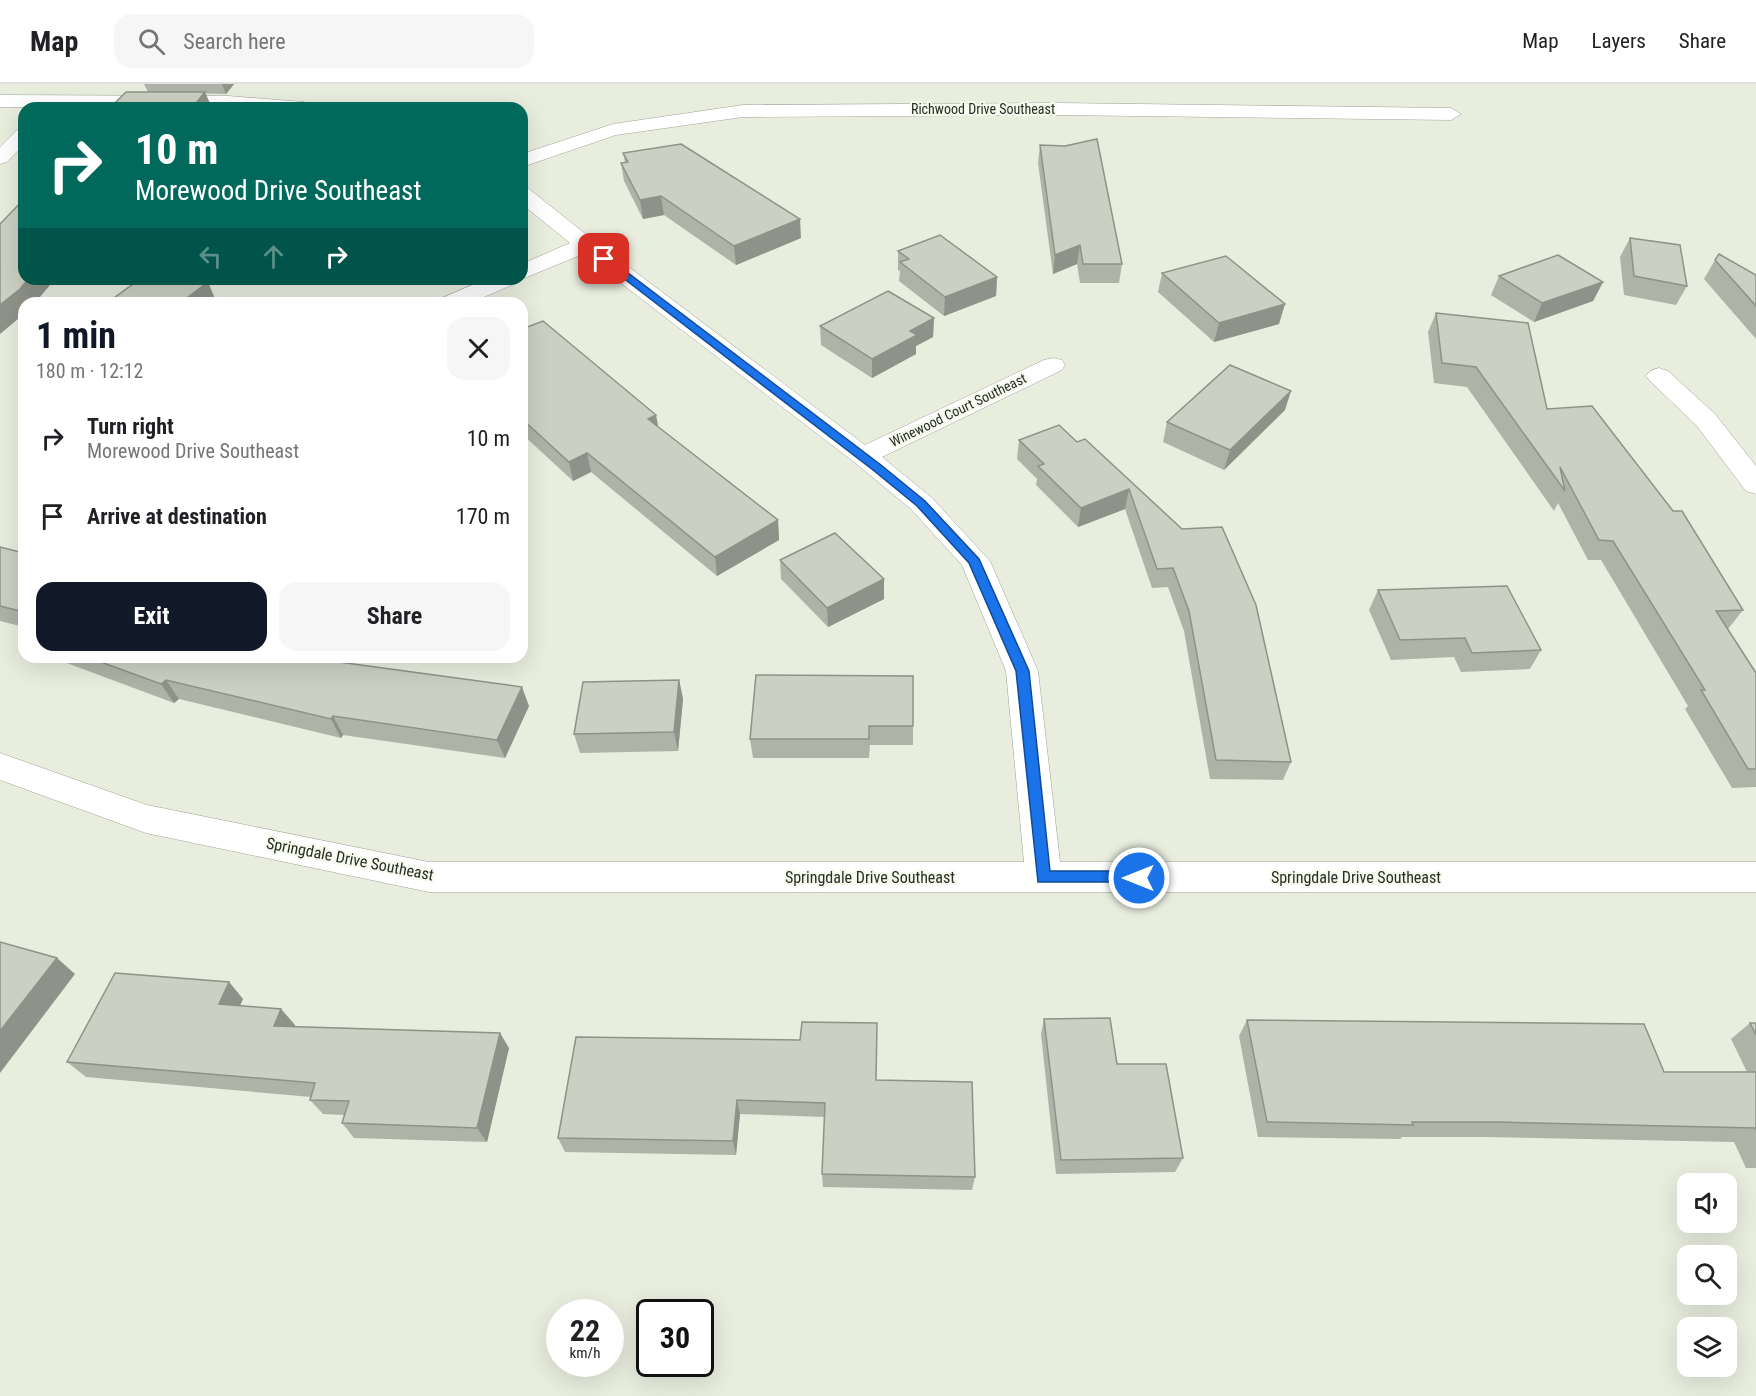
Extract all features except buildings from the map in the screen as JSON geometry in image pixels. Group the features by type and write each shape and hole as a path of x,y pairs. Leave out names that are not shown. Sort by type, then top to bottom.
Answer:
{"street":[{"name":"Richwood Drive Southeast","path":"528,159 613,130 743,111 1057,100 1451,114"},
{"path":"0,101 18,102"},
{"path":"0,158 18,140"},
{"path":"528,198 585,245 863,456 921,503 975,561 1022,671 1044,878"},
{"path":"528,269 585,245"},
{"path":"464,297 492,285"},
{"name":"Winewood Court Southeast","path":"863,456 1053,365"},
{"path":"1659,376 1706,420 1756,485"},
{"name":"Springdale Drive Southeast","path":"0,766 146,819 429,877 1756,877"}],"route":[{"path":"604,259 921,503 975,561 1022,671 1044,878 1139,878"}]}
